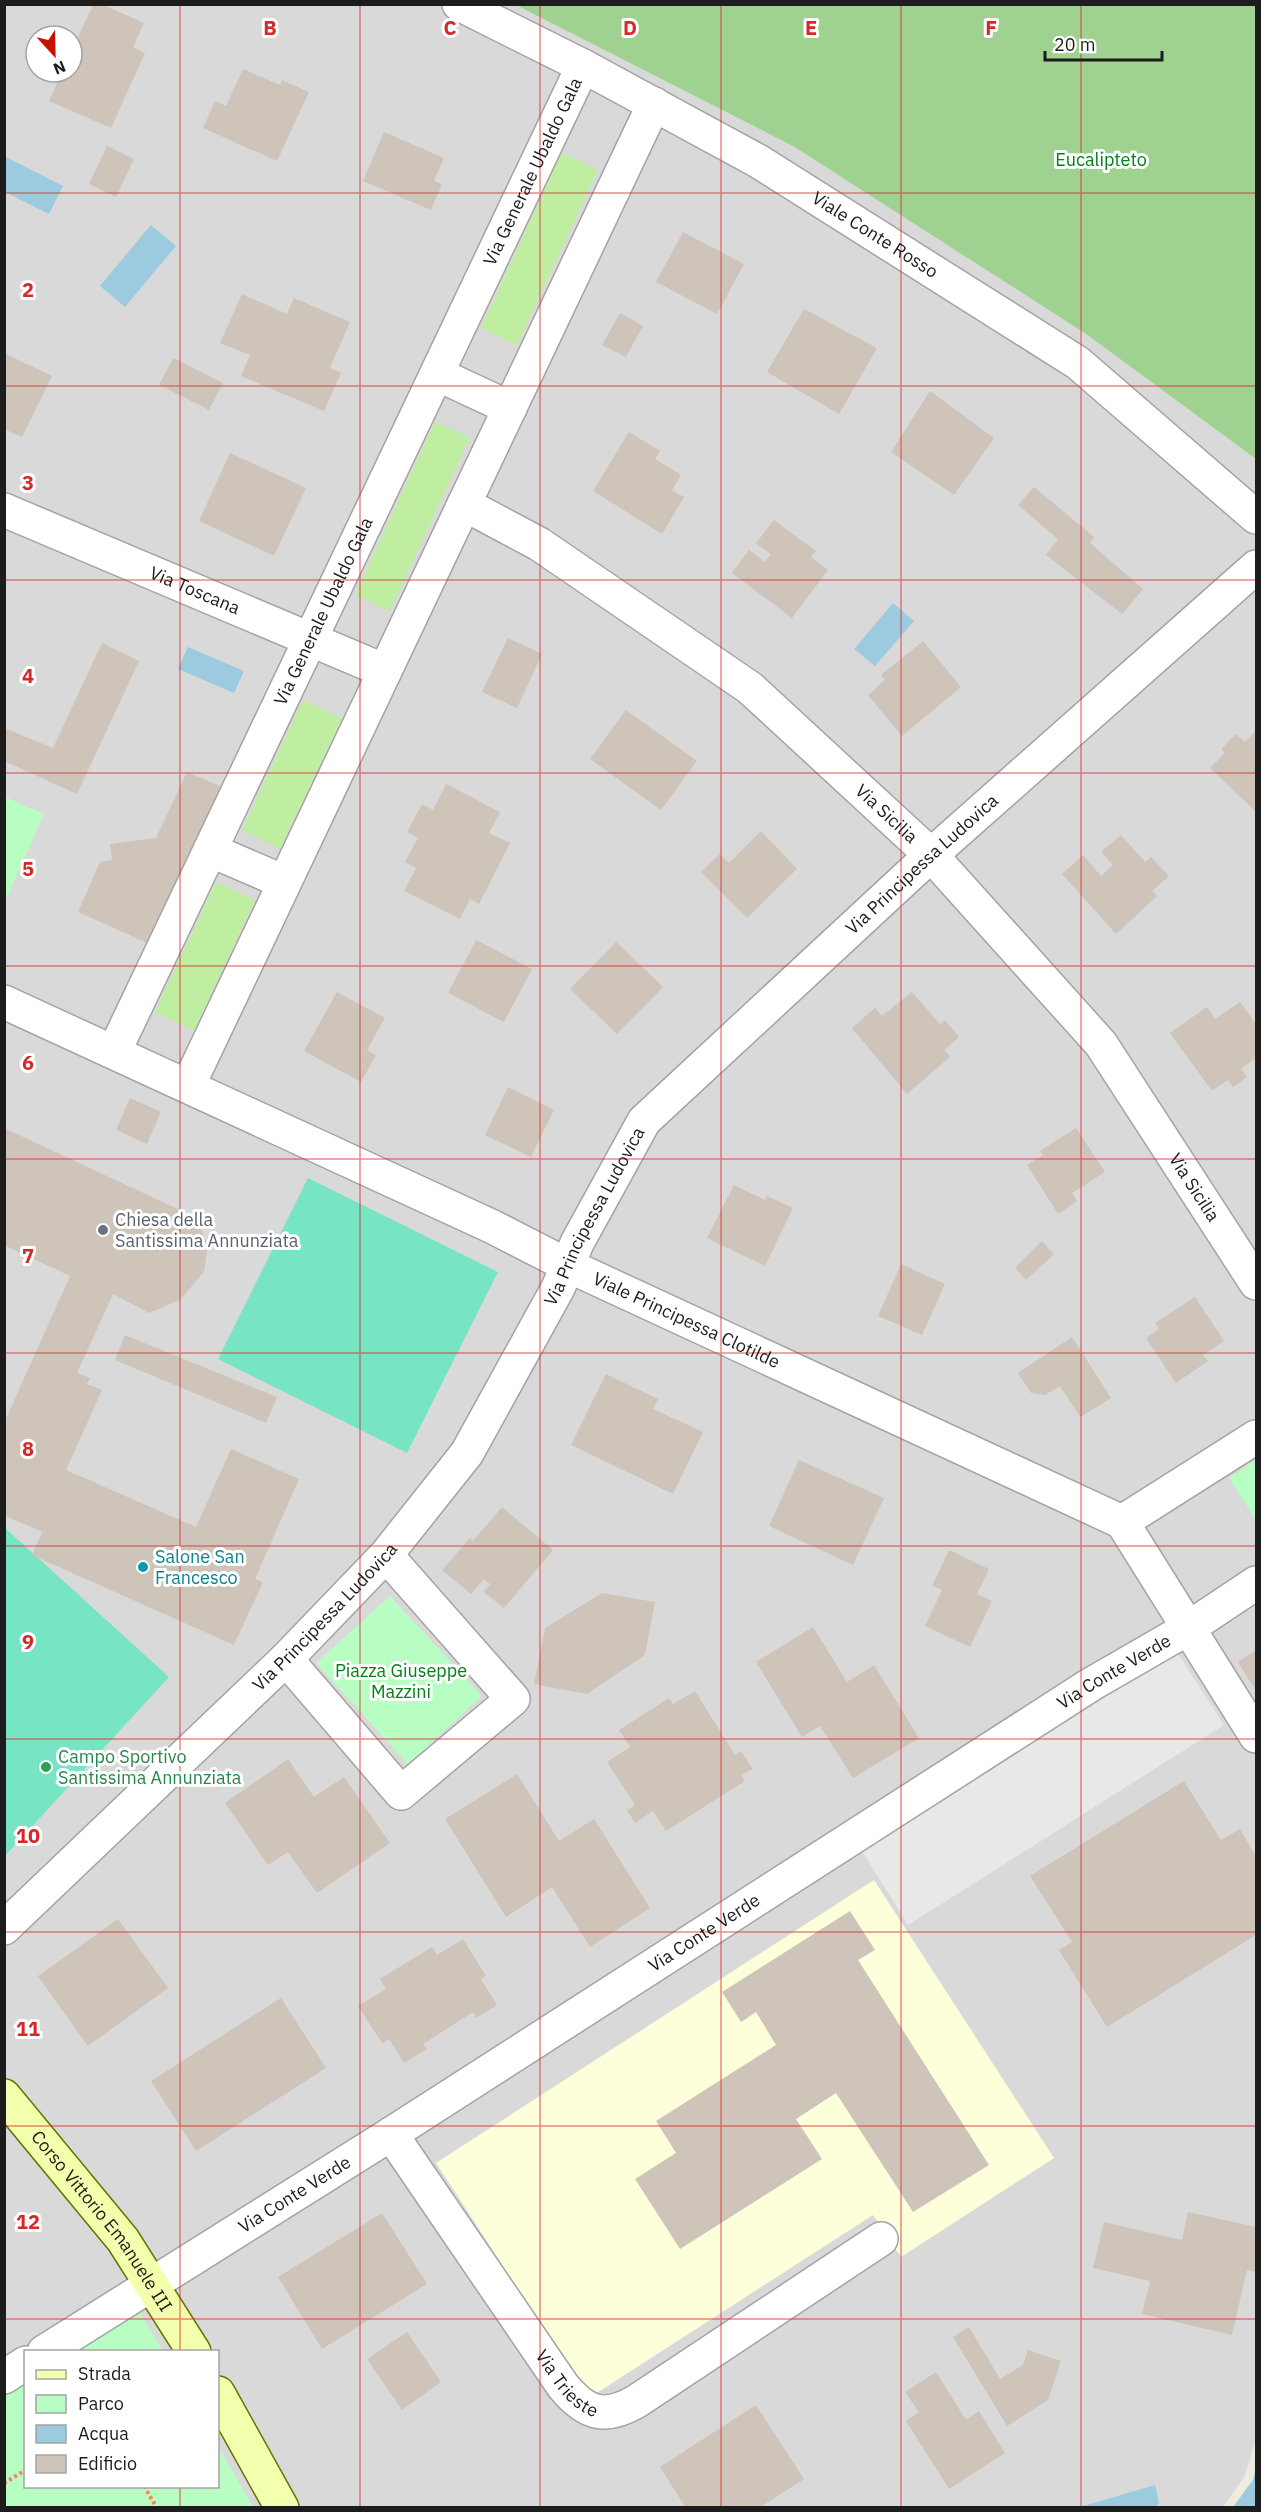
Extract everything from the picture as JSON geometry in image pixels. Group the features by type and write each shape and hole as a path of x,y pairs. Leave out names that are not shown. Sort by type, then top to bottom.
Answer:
{"street":[{"name":"Viale Conte Rosso","path":"459,4 583,66 758,161 1078,363 1257,517"},
{"name":"Via Generale Ubaldo Gala","path":"114,1052 583,66"},
{"path":"188,1086 654,104"},
{"path":"437,374 510,408"},
{"name":"Via Sicilia","path":"464,504 538,544 750,688 931,855 1101,1044 1257,1283"},
{"name":"Via Toscana","path":"4,510 385,671"},
{"name":"Via Principessa Ludovica","path":"4,1928 285,1659 386,1555 467,1453 644,1121 931,855 1257,567"},
{"path":"210,850 284,882"},
{"name":"Viale Principessa Clotilde","path":"4,1002 493,1227 568,1266 1122,1522"},
{"path":"1257,1437 1122,1522 1187,1629 1257,1736"},
{"path":"285,1659 400,1793 513,1699 386,1555"},
{"name":"Via Conte Verde","path":"47,2350 391,2134 1090,1685 1187,1629 1257,1583"},
{"name":"Corso Vittorio Emanuele III","path":"4,2096 123,2240 193,2350"},
{"name":"Via Trieste","path":"391,2134 563,2386 584,2407 593,2411 611,2412 637,2402 881,2239"},
{"path":"4,2377 24,2364"},
{"path":"219,2395 282,2508"}],"path":[{"path":"4,2483 24,2471"},
{"path":"145,2488 157,2508"}],"shaded area":[{"path":"5,5 516,5 793,146 1086,334 1256,459 1256,2438 1245,2476 1223,2507 5,2508"},
{"path":"1177,1652 1224,1725 908,1925 862,1851"},
{"path":"874,1880 1054,2158 901,2257 873,2215 589,2398 436,2163"}],"green space":[{"name":"Eucalipteto","path":"516,5 1256,5 1256,459 1086,334 793,146"},
{"path":"562,153 598,170 517,345 481,328"},
{"path":"435,422 470,437 390,611 355,595"},
{"path":"303,700 342,718 280,849 242,830"},
{"path":"5,797 44,814 5,902"},
{"path":"216,882 255,900 194,1030 155,1012"},
{"path":"308,1178 498,1272 407,1453 218,1359"},
{"path":"1256,1460 1256,1520 1229,1478"},
{"name":"Campo Sportivo Santissima Annunziata","path":"4,1527 169,1677 5,1856 4,1856"},
{"name":"Piazza Giuseppe Mazzini","path":"390,1596 482,1696 408,1764 316,1663"},
{"path":"139,2311 162,2350 79,2350"},
{"path":"24,2384 24,2488 219,2488 219,2448 253,2507 5,2507 5,2396"}],"water":[{"path":"4,156 63,186 49,214 5,192"},
{"path":"151,225 176,246 125,307 100,286"},
{"path":"893,603 914,621 875,666 854,649"},
{"path":"188,647 244,671 234,693 178,669"},
{"path":"1256,2467 1256,2507 1233,2507 1253,2480"},
{"path":"1155,2485 1159,2503 1156,2507 1080,2507"}],"building":[{"path":"93,5 104,5 144,23 133,47 145,53 111,128 49,101 57,84 84,84 84,24"},
{"path":"243,69 280,85 282,80 309,92 277,161 203,128 215,101 226,106"},
{"path":"384,132 444,158 434,181 442,184 431,210 363,181"},
{"path":"107,146 134,159 116,197 89,184"},
{"path":"683,232 744,264 717,314 656,282"},
{"path":"242,294 287,314 294,298 350,322 330,368 341,373 324,411 241,376 250,355 220,343"},
{"path":"804,309 877,348 839,414 767,372"},
{"path":"620,313 643,326 626,357 602,345"},
{"path":"4,353 52,376 22,437 4,429"},
{"path":"173,358 223,383 209,410 159,385"},
{"path":"930,391 994,438 954,495 891,452"},
{"path":"629,432 660,451 655,459 681,475 672,490 684,497 662,534 593,491"},
{"path":"230,453 306,488 274,556 199,521"},
{"path":"1034,487 1094,537 1090,543 1143,589 1122,614 1046,555 1058,539 1018,505"},
{"path":"774,520 816,551 811,557 828,570 792,618 732,573 749,550 765,562 771,554 756,543"},
{"path":"508,638 542,654 517,708 482,692"},
{"path":"923,641 961,687 902,736 868,695 885,680 881,675"},
{"path":"102,643 139,661 77,794 4,761 4,728 53,748"},
{"path":"626,710 697,761 661,810 590,759"},
{"path":"1255,732 1256,812 1210,768 1225,753 1221,749 1236,734 1245,742"},
{"path":"187,772 227,789 154,946 78,912 100,862 112,860 110,844 156,838"},
{"path":"446,784 500,812 489,833 510,843 479,904 470,899 460,919 404,891 416,868 405,862 418,838 407,832 422,804 433,810"},
{"path":"761,831 797,869 747,918 701,872 720,854 729,863"},
{"path":"1121,835 1145,862 1151,857 1169,876 1152,891 1157,896 1116,934 1062,874 1083,855 1101,876 1113,865 1101,852"},
{"path":"476,940 532,969 504,1022 448,993"},
{"path":"616,942 663,987 617,1034 570,989"},
{"path":"337,992 385,1018 367,1050 376,1055 361,1082 304,1051"},
{"path":"912,992 940,1024 945,1020 959,1037 944,1050 950,1057 907,1094 852,1028 875,1008 882,1016"},
{"path":"1240,1002 1256,1024 1256,1058 1241,1069 1247,1077 1233,1087 1228,1080 1212,1091 1170,1033 1207,1007 1215,1019"},
{"path":"508,1087 554,1110 531,1157 485,1135"},
{"path":"130,1098 161,1112 147,1144 116,1130"},
{"path":"4,1128 195,1217 208,1244 204,1272 180,1300 149,1313 113,1294 77,1373 90,1378 87,1384 102,1390 66,1470 196,1527 231,1449 299,1479 255,1579 263,1582 234,1645 32,1555 42,1532 4,1515 4,1423 70,1276 4,1245"},
{"path":"1076,1128 1105,1172 1072,1193 1077,1201 1058,1214 1027,1165 1043,1155 1040,1151"},
{"path":"734,1185 765,1200 767,1196 793,1208 765,1266 707,1238"},
{"path":"1042,1241 1054,1254 1026,1280 1015,1268"},
{"path":"901,1264 945,1284 922,1335 878,1316"},
{"path":"1195,1297 1224,1341 1203,1355 1208,1361 1176,1383 1146,1338 1159,1329 1155,1323"},
{"path":"125,1335 277,1397 266,1423 115,1360"},
{"path":"1072,1337 1111,1398 1080,1417 1060,1386 1045,1395 1031,1393 1018,1373"},
{"path":"606,1374 658,1399 653,1409 703,1432 673,1494 571,1445"},
{"path":"799,1460 884,1498 853,1565 769,1526"},
{"path":"502,1507 553,1550 504,1608 484,1592 490,1584 484,1579 471,1594 442,1570 470,1538 473,1541"},
{"path":"949,1550 989,1569 977,1594 992,1601 970,1647 925,1626 942,1590 932,1586"},
{"path":"602,1593 655,1602 645,1655 587,1694 534,1684 545,1628"},
{"path":"813,1627 847,1682 874,1665 919,1738 853,1778 820,1726 802,1737 756,1662"},
{"path":"1256,1650 1256,1691 1238,1662"},
{"path":"695,1691 735,1755 741,1751 753,1769 741,1775 745,1781 666,1831 653,1811 635,1823 627,1810 635,1805 607,1762 630,1747 619,1730 669,1698 673,1704"},
{"path":"288,1759 314,1797 344,1777 390,1843 317,1893 288,1852 268,1865 225,1803"},
{"path":"517,1774 559,1841 594,1819 650,1908 590,1947 552,1887 506,1917 445,1819"},
{"path":"1184,1781 1221,1840 1240,1829 1256,1857 1256,1935 1107,2027 1059,1950 1072,1942 1030,1876"},
{"path":"850,1911 875,1950 858,1960 989,2165 913,2212 836,2093 796,2119 822,2159 680,2249 635,2179 676,2153 656,2121 776,2045 756,2012 741,2022 722,1992"},
{"path":"118,1919 168,1988 88,2046 38,1976"},
{"path":"463,1939 486,1976 481,1979 497,2005 476,2018 473,2012 423,2044 427,2049 404,2063 389,2039 382,2043 358,2006 386,1989 380,1979 432,1947 437,1955"},
{"path":"281,1998 326,2068 196,2151 151,2081"},
{"path":"1188,2212 1256,2227 1256,2272 1247,2270 1232,2335 1142,2314 1150,2281 1093,2268 1104,2222 1182,2240"},
{"path":"382,2213 427,2284 322,2349 278,2277"},
{"path":"969,2327 1000,2379 1023,2365 1028,2350 1061,2361 1048,2400 1007,2426 953,2337"},
{"path":"407,2332 441,2382 402,2410 367,2359"},
{"path":"936,2372 966,2420 979,2411 1005,2453 949,2489 906,2421 919,2412 905,2392"},
{"path":"756,2405 804,2479 759,2508 686,2508 660,2467"}],"place":[{"name":"Chiesa della Santissima Annunziata","path":"103,1230"},
{"name":"Salone San Francesco","path":"143,1567"},
{"name":"Campo Sportivo Santissima Annunziata","path":"46,1767"}]}
